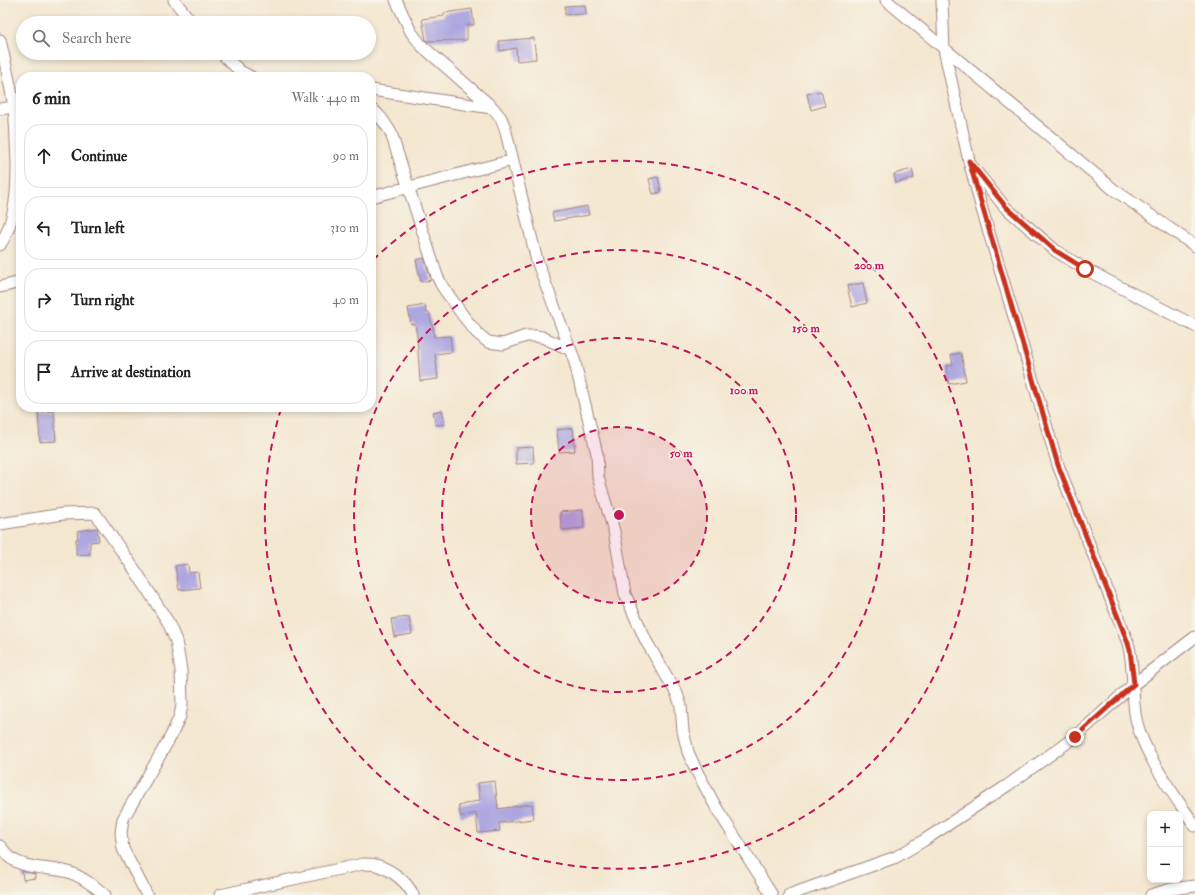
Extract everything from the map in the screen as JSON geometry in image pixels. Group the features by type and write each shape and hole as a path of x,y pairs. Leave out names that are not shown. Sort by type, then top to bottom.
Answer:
{"street":[{"path":"174,0 187,16"},
{"path":"396,0 411,32 422,46 493,108 501,118 505,128 537,260 574,359 597,454 598,477 614,531 625,594 646,641 677,694 681,706 683,732 688,752 696,770 718,809 772,895"},
{"path":"886,0 1113,189 1195,246"},
{"path":"942,0 944,49 969,161 984,217 1058,465 1128,643 1131,655 1136,720 1144,744 1151,758 1195,826"},
{"path":"0,40 14,107 16,143 16,204 9,226 0,246"},
{"path":"228,60 242,72"},
{"path":"376,91 493,108"},
{"path":"0,109 14,107"},
{"path":"376,113 383,120 391,133 437,276 446,292 477,333 488,342 503,344 526,336 542,337 571,350"},
{"path":"376,196 513,160"},
{"path":"969,161 1006,207 1056,251 1085,269 1195,326"},
{"path":"0,287 16,283"},
{"path":"0,524 63,514 95,513 168,622 176,641 181,670 182,705 180,716 171,736 123,819 121,833 123,849 147,895"},
{"path":"789,895 896,857 909,849 1008,785 1075,737 1134,684 1195,636"},
{"path":"0,846 8,856 17,861 31,866 69,872 105,895"},
{"path":"220,895 363,864 376,865 388,870 404,881 413,895"},
{"path":"1150,895 1195,886"}],"building":[{"path":"585,5 586,14 565,15 565,6"},
{"path":"472,9 474,25 467,25 467,40 426,40 422,19 444,16 444,13"},
{"path":"534,38 536,59 517,61 516,48 500,51 499,41"},
{"path":"821,91 825,106 811,110 807,94"},
{"path":"912,169 914,178 896,183 894,174"},
{"path":"658,177 661,192 653,194 649,179"},
{"path":"587,206 589,215 554,221 552,213"},
{"path":"424,258 431,280 421,282 416,260"},
{"path":"863,283 867,303 852,307 847,286"},
{"path":"425,305 426,313 429,312 433,326 434,337 450,336 452,352 435,354 438,379 420,381 417,336 415,324 411,324 408,308"},
{"path":"961,353 966,381 949,384 946,366 953,365 951,355"},
{"path":"442,410 445,424 436,425 433,412"},
{"path":"38,412 54,412 56,441 40,442"},
{"path":"573,428 575,451 559,452 557,430"},
{"path":"533,447 534,463 516,464 516,448"},
{"path":"583,510 584,528 562,530 560,512"},
{"path":"97,528 99,541 90,542 90,554 76,555 76,539 78,539 77,531"},
{"path":"188,564 189,573 198,572 200,588 179,590 175,566"},
{"path":"409,617 412,634 394,637 391,619"},
{"path":"495,781 498,809 532,804 534,819 499,823 500,831 478,833 476,813 461,817 458,806 480,800 478,783"},
{"path":"22,871 35,874 35,878 23,880"}],"route":[{"path":"1075,737 1134,684 1130,650 1058,465 969,161 1006,207 1056,251 1085,269"}]}
